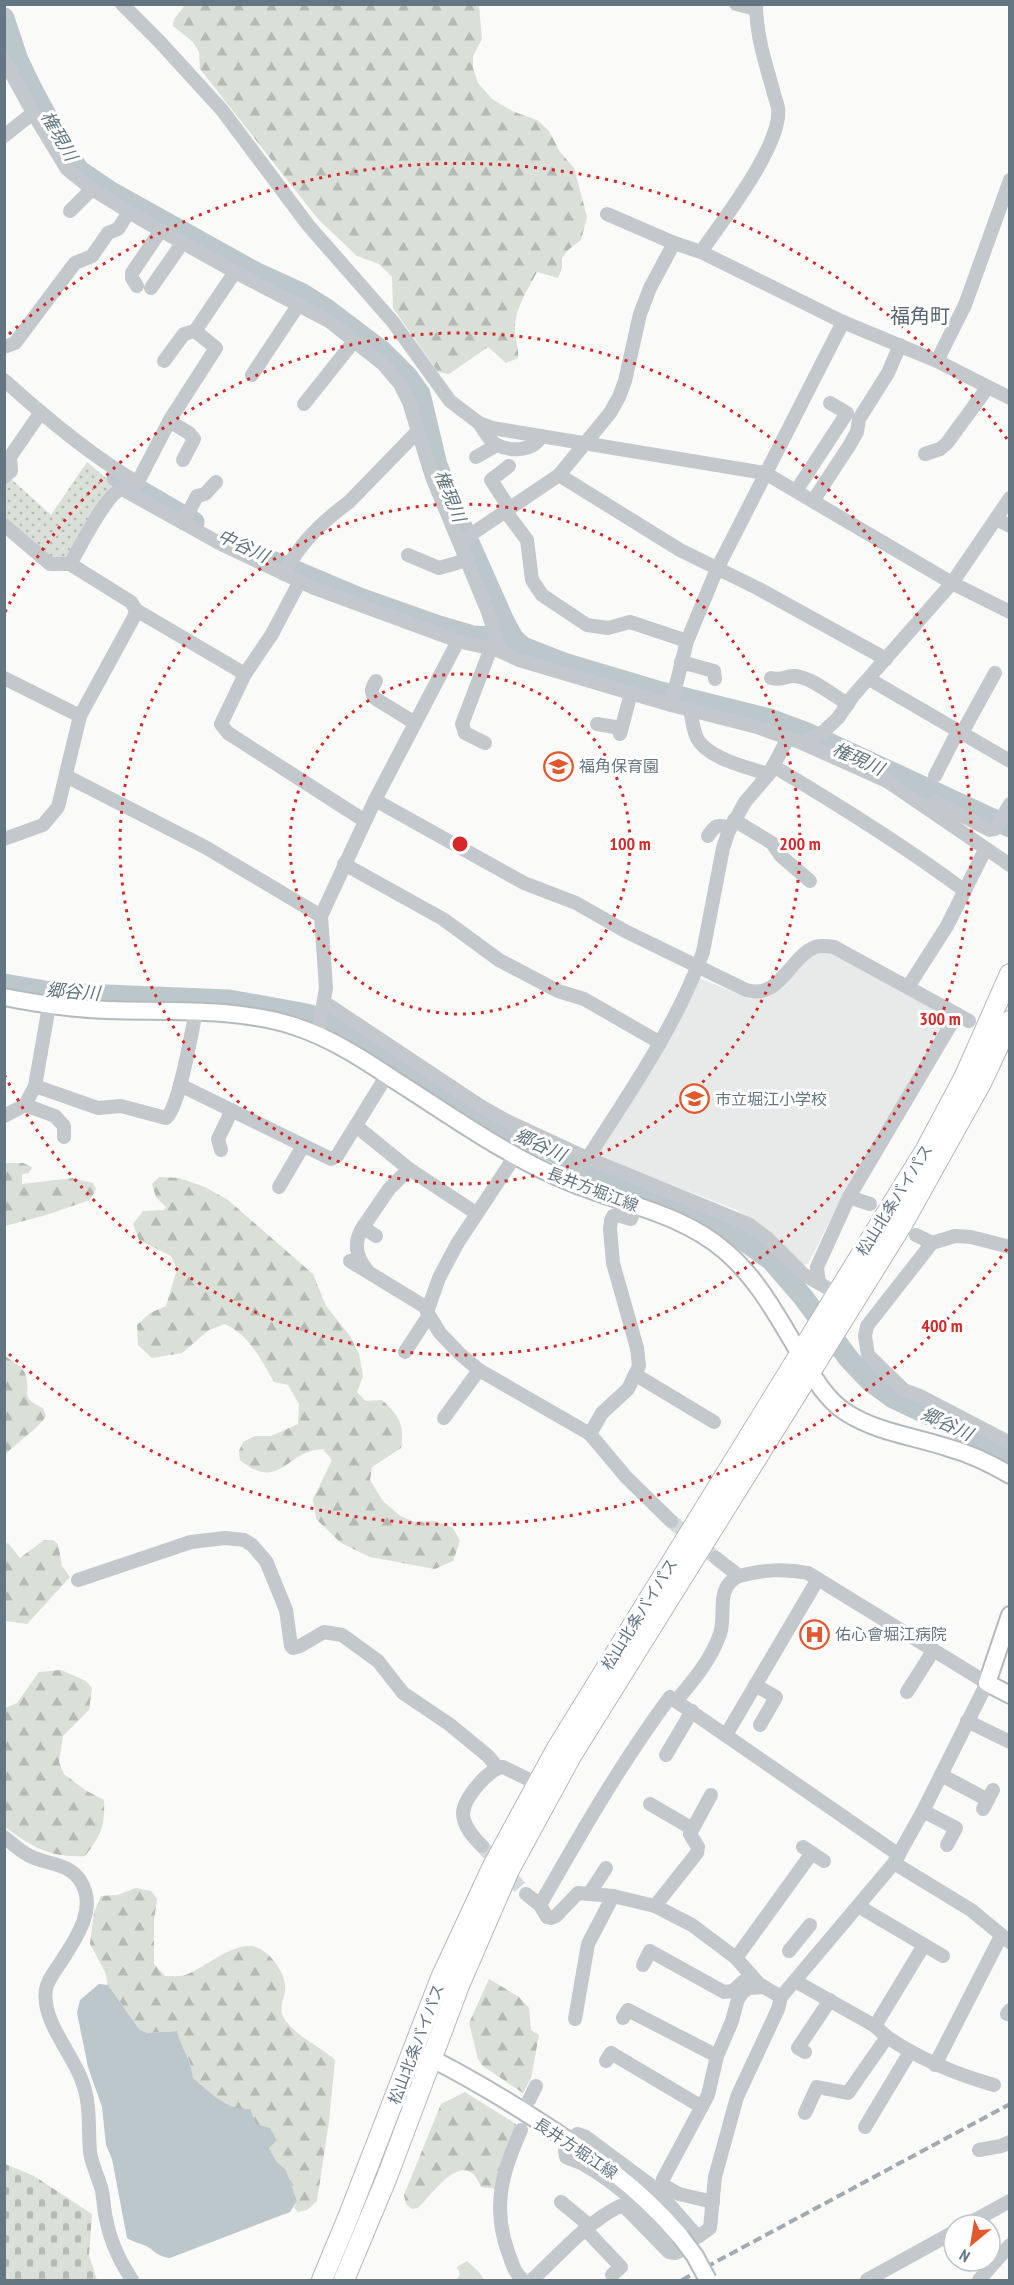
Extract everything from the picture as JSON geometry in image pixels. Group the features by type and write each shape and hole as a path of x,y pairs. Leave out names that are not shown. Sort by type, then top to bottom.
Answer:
{"highway":[{"name":"松山北条バイパス","path":"322,2280 441,1978 488,1876 556,1750 931,1140 964,1078 1010,974"},
{"name":"松山北条バイパス","path":"344,2280 387,2177 460,1983 509,1870 570,1756 843,1320 941,1158 981,1083 1010,1021"}],"main road":[{"name":"長井方堀江線","path":"4,997 49,1006 228,1013 318,1030 515,1156 686,1224 711,1239 725,1250 754,1281 804,1345 815,1364 824,1392 845,1412 876,1428 948,1447 993,1465 1010,1475"},
{"path":"1010,1615 987,1683 1010,1695"},
{"name":"長井方堀江線","path":"414,2050 469,2077 569,2141 638,2191 656,2208 680,2243 695,2256 708,2280"}],"street":[{"path":"122,4 222,110 308,225 393,322 450,401 479,423 492,428 585,445 765,473 952,583 1010,612"},
{"path":"701,252 748,183 772,141 778,123 778,108 759,44 756,7 736,4"},
{"path":"5,64 67,169 92,189 129,212 235,272 330,321 383,364 400,384 410,402 432,477 467,560 495,643 462,724 465,733 485,743"},
{"path":"4,136 33,113"},
{"path":"938,361 965,305 1010,180"},
{"path":"70,211 92,189"},
{"path":"4,347 15,343 75,262 92,256 108,233 118,229 129,212"},
{"path":"607,214 701,252 843,322 938,361 1010,398"},
{"path":"161,230 132,273 132,278 144,287 183,242"},
{"path":"460,542 559,475 610,413 619,397 640,314 650,288 675,243"},
{"path":"164,361 184,334 195,331 235,272"},
{"path":"252,375 299,304"},
{"path":"672,703 687,641 717,569 843,322"},
{"path":"135,488 169,421 216,348 195,331"},
{"path":"304,404 355,339"},
{"path":"813,501 849,446 859,419 888,373 900,345"},
{"path":"4,380 38,415 112,467 135,488 185,519 286,570 300,581 458,640 495,643 519,660 804,742 887,781 1010,865"},
{"path":"925,454 940,449 947,443 988,387"},
{"path":"796,491 848,413 830,403"},
{"path":"4,477 11,471 10,457 38,415"},
{"path":"169,421 189,433 194,439 183,460"},
{"path":"479,423 488,437 497,445 519,449 532,447 537,445 541,437"},
{"path":"286,570 302,545 336,511 349,502 418,431"},
{"path":"476,457 497,445"},
{"path":"509,466 491,480 526,540 532,580 542,595 587,625 608,628 630,622 687,641"},
{"path":"559,475 680,550 759,589 886,659"},
{"path":"185,519 197,496 205,494 216,482"},
{"path":"70,564 108,500 117,490 135,488"},
{"path":"804,742 823,732 838,718 952,583 1010,498"},
{"path":"996,519 1010,526"},
{"path":"4,525 50,564 70,564 131,602 136,609 245,674"},
{"path":"408,555 439,568 467,560"},
{"path":"300,581 272,634 245,674 221,724 365,821"},
{"path":"4,838 43,825 58,807 80,716 136,609"},
{"path":"318,1030 326,988 321,916 375,800 458,640"},
{"path":"681,662 714,671 715,679"},
{"path":"935,776 996,673"},
{"path":"771,678 781,680 791,676 802,678 848,704"},
{"path":"4,678 80,716"},
{"path":"869,679 1010,761"},
{"path":"376,681 371,689 376,699 415,723"},
{"path":"597,724 621,731 631,693"},
{"path":"690,710 694,743 722,758 771,770 868,822 964,891"},
{"path":"573,1181 619,1112 659,1042 697,967 703,952 723,848 732,824 745,802 771,770 788,738"},
{"path":"66,776 205,847 321,916"},
{"path":"375,800 524,883 576,903 625,931 746,990 761,992 773,987 808,951 818,946 834,947 969,1022"},
{"path":"926,807 936,801 990,830 995,829 1006,809"},
{"path":"708,836 714,826 732,824 772,843 781,856 810,881"},
{"path":"908,987 934,947 985,850"},
{"path":"774,869 777,859 781,856"},
{"path":"344,864 443,919 499,960 558,991 584,999 659,1042"},
{"path":"4,1116 25,1105 35,1086 49,1006"},
{"path":"324,1006 330,1006 479,1105 506,1120 587,1159 742,1221 767,1238 803,1275 819,1283 832,1300"},
{"path":"35,1086 98,1108 122,1106 162,1118 168,1117 180,1085 196,1012"},
{"path":"819,1283 817,1267 849,1197 957,1014"},
{"path":"180,1085 328,1159 334,1158 387,1075"},
{"path":"25,1105 55,1116 64,1126 64,1137"},
{"path":"221,1150 218,1139 232,1110"},
{"path":"356,1126 409,1169 476,1212"},
{"path":"279,1187 303,1146"},
{"path":"405,1352 428,1311 443,1270 476,1212 515,1156"},
{"path":"367,1270 360,1262 357,1238 389,1189 409,1169"},
{"path":"849,1197 870,1204"},
{"path":"590,1434 602,1413 628,1389 639,1366 613,1263 610,1229 613,1216 617,1215 631,1220 636,1206"},
{"path":"363,1227 376,1236"},
{"path":"916,1235 932,1243"},
{"path":"1010,1247 971,1237 955,1236 932,1243 867,1326 865,1336 868,1354 903,1390 920,1396 1010,1443"},
{"path":"350,1261 428,1311 440,1333 479,1370 590,1434 633,1485 671,1521"},
{"path":"843,1320 867,1326"},
{"path":"444,1418 479,1370"},
{"path":"636,1376 714,1422"},
{"path":"78,1580 191,1542 225,1538 244,1540 252,1545 267,1562 286,1610 291,1646 300,1646 324,1632 342,1635 378,1661 403,1693 449,1724 488,1756 497,1767 510,1769 538,1784"},
{"path":"716,1558 739,1576"},
{"path":"532,2280 604,2214 620,2206 626,2208 669,2252 675,2253 680,2243 707,2233 710,2228 715,2177 737,2097 782,1997 896,1859 923,1811 987,1683 808,1573 778,1569 739,1576 731,1580 724,1591 720,1632 714,1650 703,1668 676,1701"},
{"path":"726,1735 818,1579"},
{"path":"907,1692 933,1651"},
{"path":"755,1685 776,1697 760,1725"},
{"path":"540,1905 591,1814 635,1744 670,1697 971,1910 1005,1939 935,2065"},
{"path":"666,1755 692,1712"},
{"path":"967,1721 1010,1742"},
{"path":"482,1846 470,1834 463,1813 476,1787 497,1767"},
{"path":"941,1775 988,1800"},
{"path":"656,1906 697,1853 698,1847 690,1834 691,1828 711,1795"},
{"path":"650,1804 691,1828"},
{"path":"923,1811 956,1828 947,1845"},
{"path":"4,1837 25,1854 64,1867 74,1873 82,1883 87,1897 87,1910 82,1925 46,1988 46,2004 53,2024 83,2083 89,2115 90,2156 102,2190 107,2224 121,2262 132,2280"},
{"path":"736,1958 808,1850 824,1861"},
{"path":"589,1894 606,1868"},
{"path":"526,1894 540,1905 547,1917 551,1918 556,1916 578,1893 613,1896 656,1906 692,1925 736,1958 760,1983 782,1997"},
{"path":"575,2019 588,1944 613,1896"},
{"path":"858,1906 943,1956"},
{"path":"789,1951 806,1929 821,1950"},
{"path":"875,2026 924,1945"},
{"path":"643,1965 650,1951 724,1992 733,1991 742,1982 760,1983"},
{"path":"795,1981 875,2026 910,2052 964,2077 994,2085"},
{"path":"713,2202 679,2194 663,2185 663,2179 708,2095 717,2056 732,2021 738,1999 743,1992 760,1983"},
{"path":"805,2052 798,2048 830,2000"},
{"path":"623,2018 628,2010 717,2056"},
{"path":"805,2113 817,2087 848,2092 887,2037"},
{"path":"865,2127 910,2052"},
{"path":"606,2061 611,2053 702,2108"},
{"path":"529,2100 536,2085"},
{"path":"521,2130 509,2157 500,2191 499,2212 506,2245 516,2274 523,2280"},
{"path":"569,2141 577,2134 582,2134 656,2189 698,2237"},
{"path":"979,2150 1010,2142"},
{"path":"988,2213 1010,2201"},
{"path":"561,2202 588,2228 621,2267 612,2275"},
{"path":"867,2280 889,2275 942,2240"},
{"path":"979,2280 1010,2245"}],"shaded area":[{"path":"821,952 834,954 940,1011 945,1019 837,1207 808,1264 802,1265 768,1231 737,1210 597,1156 699,978 750,999 774,993 810,958"},
{"path":"99,1984 108,1985 139,2029 147,2033 177,2031 191,2066 193,2078 226,2104 241,2109 250,2109 256,2124 270,2128 276,2141 269,2148 276,2161 286,2170 297,2201 290,2212 170,2258 127,2238 112,2159 106,2145 102,2107 88,2067 77,2013 80,2000"}],"green space":[{"path":"186,4 479,5 482,39 473,56 473,68 478,83 492,99 512,111 537,120 549,131 560,152 574,168 587,217 581,240 562,258 562,268 558,278 537,272 522,300 515,322 518,358 506,363 488,347 449,374 438,372 393,308 392,277 379,264 357,256 317,218 200,69 199,52 193,42 173,26 174,19"},
{"path":"87,462 113,484 65,562 57,562 5,518 5,482 9,477 51,515"},
{"path":"5,1163 23,1163 32,1167 29,1173 22,1174 22,1184 72,1178 93,1183 96,1189 90,1200 5,1226"},
{"path":"159,1177 179,1178 205,1187 228,1200 313,1274 326,1306 350,1336 359,1354 363,1376 357,1392 366,1401 382,1400 397,1416 401,1427 401,1448 372,1467 370,1480 383,1501 400,1516 415,1522 435,1521 453,1528 460,1541 453,1561 435,1569 370,1557 341,1543 316,1519 313,1499 332,1460 323,1449 310,1451 274,1471 265,1472 254,1469 240,1460 239,1451 243,1442 255,1436 271,1436 298,1424 299,1404 288,1385 274,1382 254,1349 241,1334 225,1324 209,1330 182,1353 152,1358 138,1345 137,1325 150,1313 166,1306 177,1269 171,1256 139,1240 133,1224 143,1211 164,1210 166,1207 156,1197 152,1184"},
{"path":"5,1356 23,1370 26,1376 28,1398 43,1408 46,1416 5,1455"},
{"path":"44,1540 53,1540 58,1544 62,1566 70,1577 27,1624 5,1621 5,1545 8,1543 20,1558"},
{"path":"61,1670 86,1681 92,1688 89,1710 63,1736 59,1762 64,1774 85,1790 104,1800 101,1830 85,1856 62,1855 42,1850 5,1827 5,1708 17,1703 39,1672"},
{"path":"136,1888 151,1891 157,1899 154,1920 154,1964 165,1976 186,1975 238,1948 253,1946 260,1949 272,1958 284,1979 285,1989 281,2011 285,2020 335,2060 317,2201 307,2210 298,2212 294,2208 297,2201 286,2170 276,2161 256,2124 238,2109 218,2100 193,2078 191,2066 177,2031 147,2033 139,2029 108,1985 105,1972 90,1944 94,1912 101,1896 117,1895"},
{"path":"489,1979 519,1997 529,2008 531,2030 539,2035 531,2078 523,2093 483,2066 478,2059 469,2023"},
{"path":"465,2092 516,2124 497,2189 481,2187 474,2175 467,2171 459,2171 441,2183 418,2208 412,2209 406,2204 404,2195 441,2104"},
{"path":"5,2164 34,2176 92,2214 89,2255 97,2280 5,2280"},
{"path":"467,2261 484,2280 457,2280 460,2274 457,2267"}],"waterway":[{"name":"権現川","path":"4,18 18,60 32,89 67,154 80,171 111,192 255,272 301,293 328,310 382,351 407,376 420,394 437,465 459,520 504,621 513,638 523,647 564,663 661,692 770,719 805,732 1010,827"},
{"name":"中谷川","path":"117,477 194,522"},
{"name":"中谷川","path":"267,559 362,599 436,625 473,636 513,638"},
{"name":"郷谷川","path":"4,984 57,993 229,1000 307,1014 337,1023 438,1089 505,1129 600,1174 667,1198 722,1225 771,1260 803,1297 849,1359 870,1381 893,1398 1010,1453"}],"tunnel":[{"path":"671,1521 716,1558"},
{"path":"482,1846 526,1894"}],"railway":[{"path":"682,2280 1010,2104"}],"place":[{"name":"福角保育園","path":"558,766"},
{"name":"市立堀江小学校","path":"694,1099"},
{"name":"佑心會堀江病院","path":"814,1634"}],"district":[{"name":"福角町","path":"920,316"}]}
